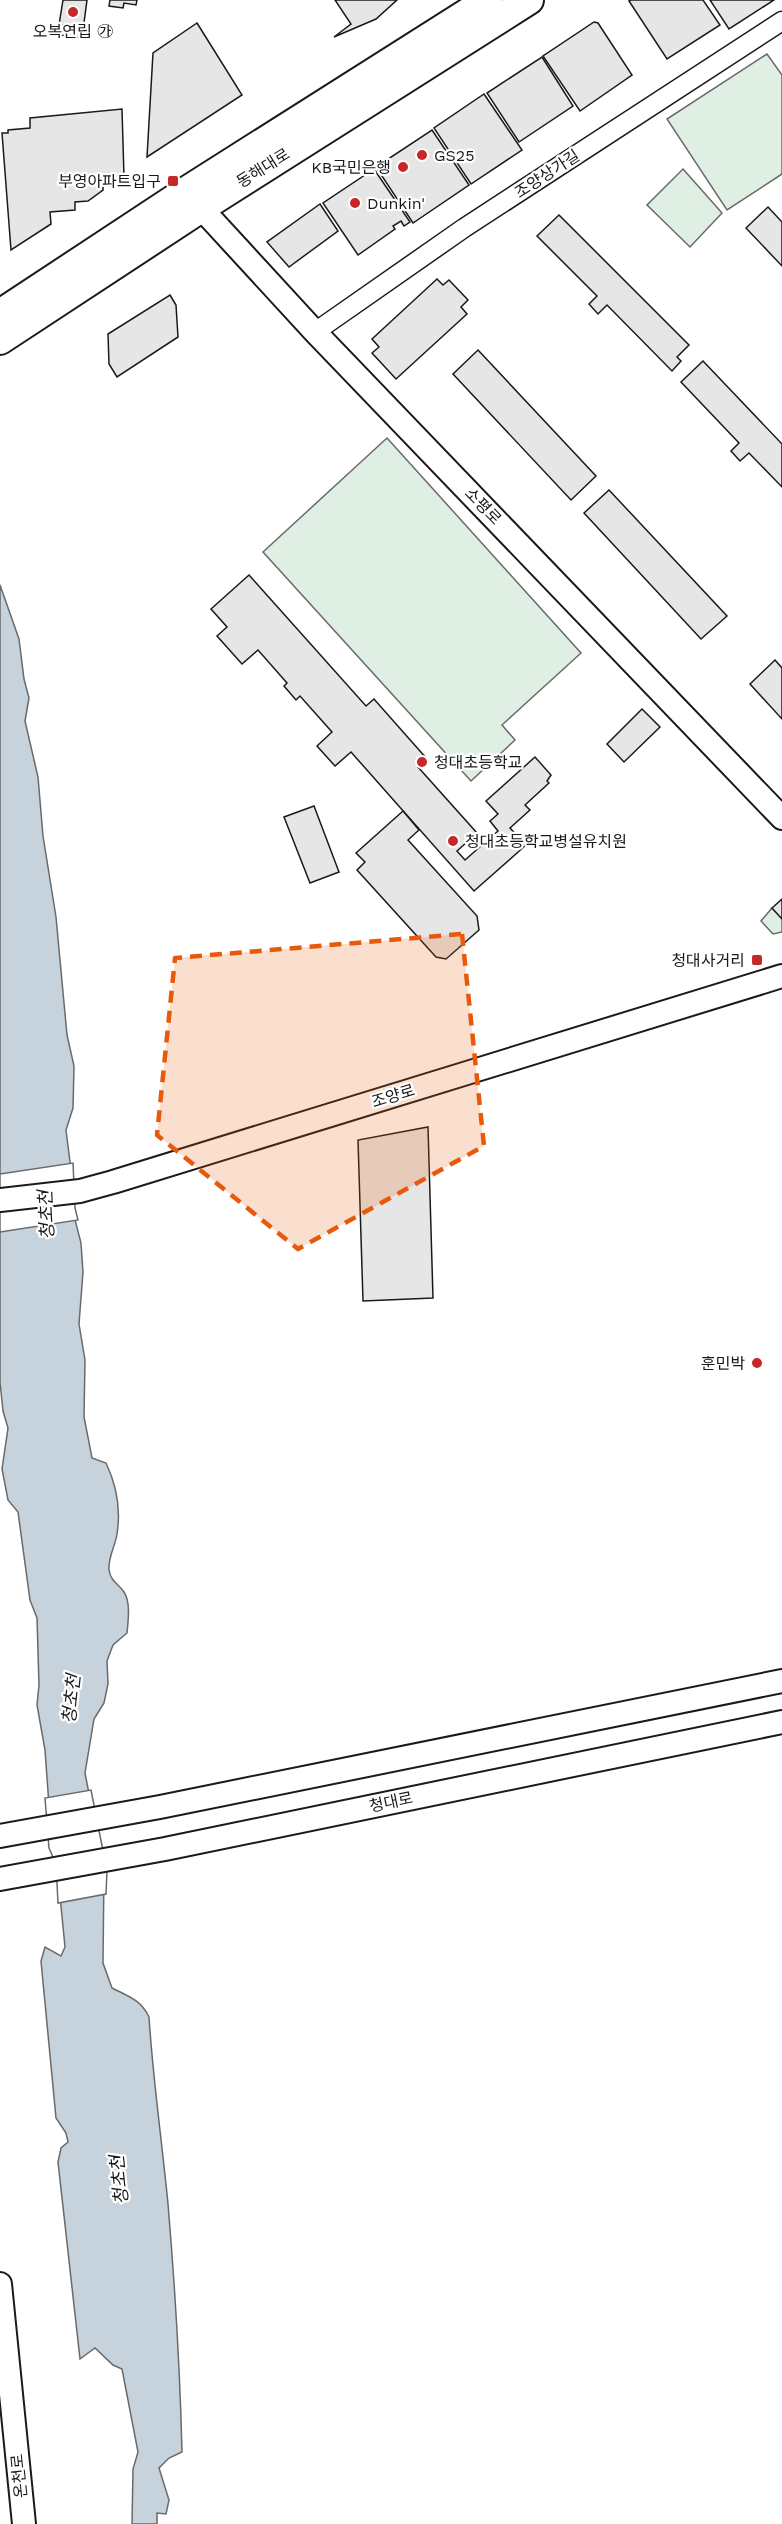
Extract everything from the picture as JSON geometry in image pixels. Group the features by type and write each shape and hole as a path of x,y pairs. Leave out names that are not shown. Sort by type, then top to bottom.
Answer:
{"main road":[{"name":"동해대로","path":"0,340 195,199 488,0"},
{"name":"동해대로","path":"0,314 529,0"}],"street":[{"name":"조양상가길","path":"315,332 464,228 782,21"},
{"name":"소평로","path":"195,199 315,332 782,818"},
{"name":"조양로","path":"0,1200 80,1191 113,1182 782,976"},
{"path":"8,1835 160,1807 782,1681"},
{"name":"청대로","path":"9,1877 165,1849 782,1722"},
{"name":"온천로","path":"0,2284 24,2524"}],"highlighted area":[{"path":"462,934 484,1146 298,1249 157,1135 175,958"}],"green space":[{"path":"767,54 782,75 782,174 727,210 667,119"},
{"path":"683,169 722,213 690,247 647,205"},
{"path":"387,438 581,653 502,725 515,740 471,781 263,552"},
{"path":"772,908 782,919 782,932 773,934 761,921"}],"water":[{"name":"청초천","path":"0,585 19,639 29,698 25,721 38,777 43,836 56,917 67,1035 74,1066 73,1108 66,1130 72,1178 72,1208 81,1243 83,1272 79,1324 85,1360 84,1417 92,1458 106,1463 113,1480 118,1507 118,1525 109,1570 113,1580 124,1592 128,1607 127,1633 113,1645 107,1661 108,1684 104,1703 94,1719 85,1773 104,1871 103,1963 112,1988 138,2002 149,2017 168,2204 177,2328 182,2452 169,2458 159,2468 169,2500 166,2514 157,2513 157,2524 132,2524 133,2469 138,2452 122,2369 113,2365 95,2348 80,2359 58,2162 61,2148 68,2142 66,2133 56,2118 41,1961 45,1947 61,1956 65,1947 58,1876 52,1847 45,1750 37,1705 39,1685 37,1618 30,1600 18,1512 8,1500 2,1469 8,1428 3,1411 0,1382"}],"pier":[{"path":"73,1163 75,1208 78,1220 0,1232 0,1174"},
{"path":"91,1790 107,1871 106,1894 58,1903 56,1864 49,1848 45,1798"}],"building":[{"name":"오복연립 ㉮","path":"63,0 87,0 82,38 61,35 63,25 59,25"},
{"path":"110,0 137,0 136,5 124,3 123,8 109,6"},
{"path":"335,0 397,0 376,19 334,37 351,24"},
{"path":"703,0 720,25 667,59 629,1"},
{"path":"710,0 774,0 729,29"},
{"path":"594,22 598,23 632,75 580,111 543,56"},
{"path":"197,23 242,95 147,157 153,53"},
{"path":"542,57 573,106 519,142 487,93"},
{"path":"484,94 522,150 471,184 434,128"},
{"path":"122,109 124,177 112,184 103,184 103,190 88,201 75,202 75,210 50,212 51,224 11,250 2,133 8,133 8,130 30,128 30,118"},
{"path":"432,130 469,185 413,223 376,167"},
{"path":"374,169 410,222 404,226 401,221 393,226 395,229 358,255 323,203"},
{"path":"320,204 338,231 289,267 267,242"},
{"path":"768,207 782,222 782,266 746,228"},
{"path":"559,215 689,345 677,357 681,361 672,371 607,305 598,314 589,304 597,296 537,236"},
{"path":"437,279 443,285 449,280 468,300 461,307 467,314 396,379 372,353 379,347 372,339"},
{"path":"170,295 176,305 178,337 117,377 109,364 108,334"},
{"path":"478,350 596,476 571,500 453,374"},
{"path":"703,361 782,444 782,487 749,453 740,461 731,451 739,443 681,382"},
{"path":"609,490 727,616 701,639 584,513"},
{"path":"249,575 366,706 374,699 427,759 418,767 477,833 457,851 465,860 498,831 490,821 498,814 486,801 535,757 551,775 547,781 549,783 525,805 530,810 510,828 526,845 474,891 351,752 335,766 317,746 332,732 300,696 296,700 284,686 287,683 258,650 242,664 217,636 227,627 211,609"},
{"path":"775,660 782,668 782,719 750,684"},
{"path":"642,709 660,727 624,762 607,744"},
{"path":"314,806 339,872 310,883 284,817"},
{"path":"403,811 419,830 408,840 477,916 479,930 446,959 436,957 357,870 365,862 356,853"},
{"path":"782,899 782,919 772,908"},
{"path":"428,1127 433,1298 363,1301 358,1140"}],"place":[{"name":"오복연립 ㉮","path":"73,12"},
{"name":"GS25","path":"422,155"},
{"name":"KB국민은행","path":"403,167"},
{"name":"부영아파트입구","path":"173,181"},
{"name":"Dunkin'","path":"355,203"},
{"name":"청대초등학교","path":"422,762"},
{"name":"청대초등학교병설유치원","path":"453,841"},
{"name":"청대사거리","path":"757,960"},
{"name":"훈민박","path":"757,1363"}]}
